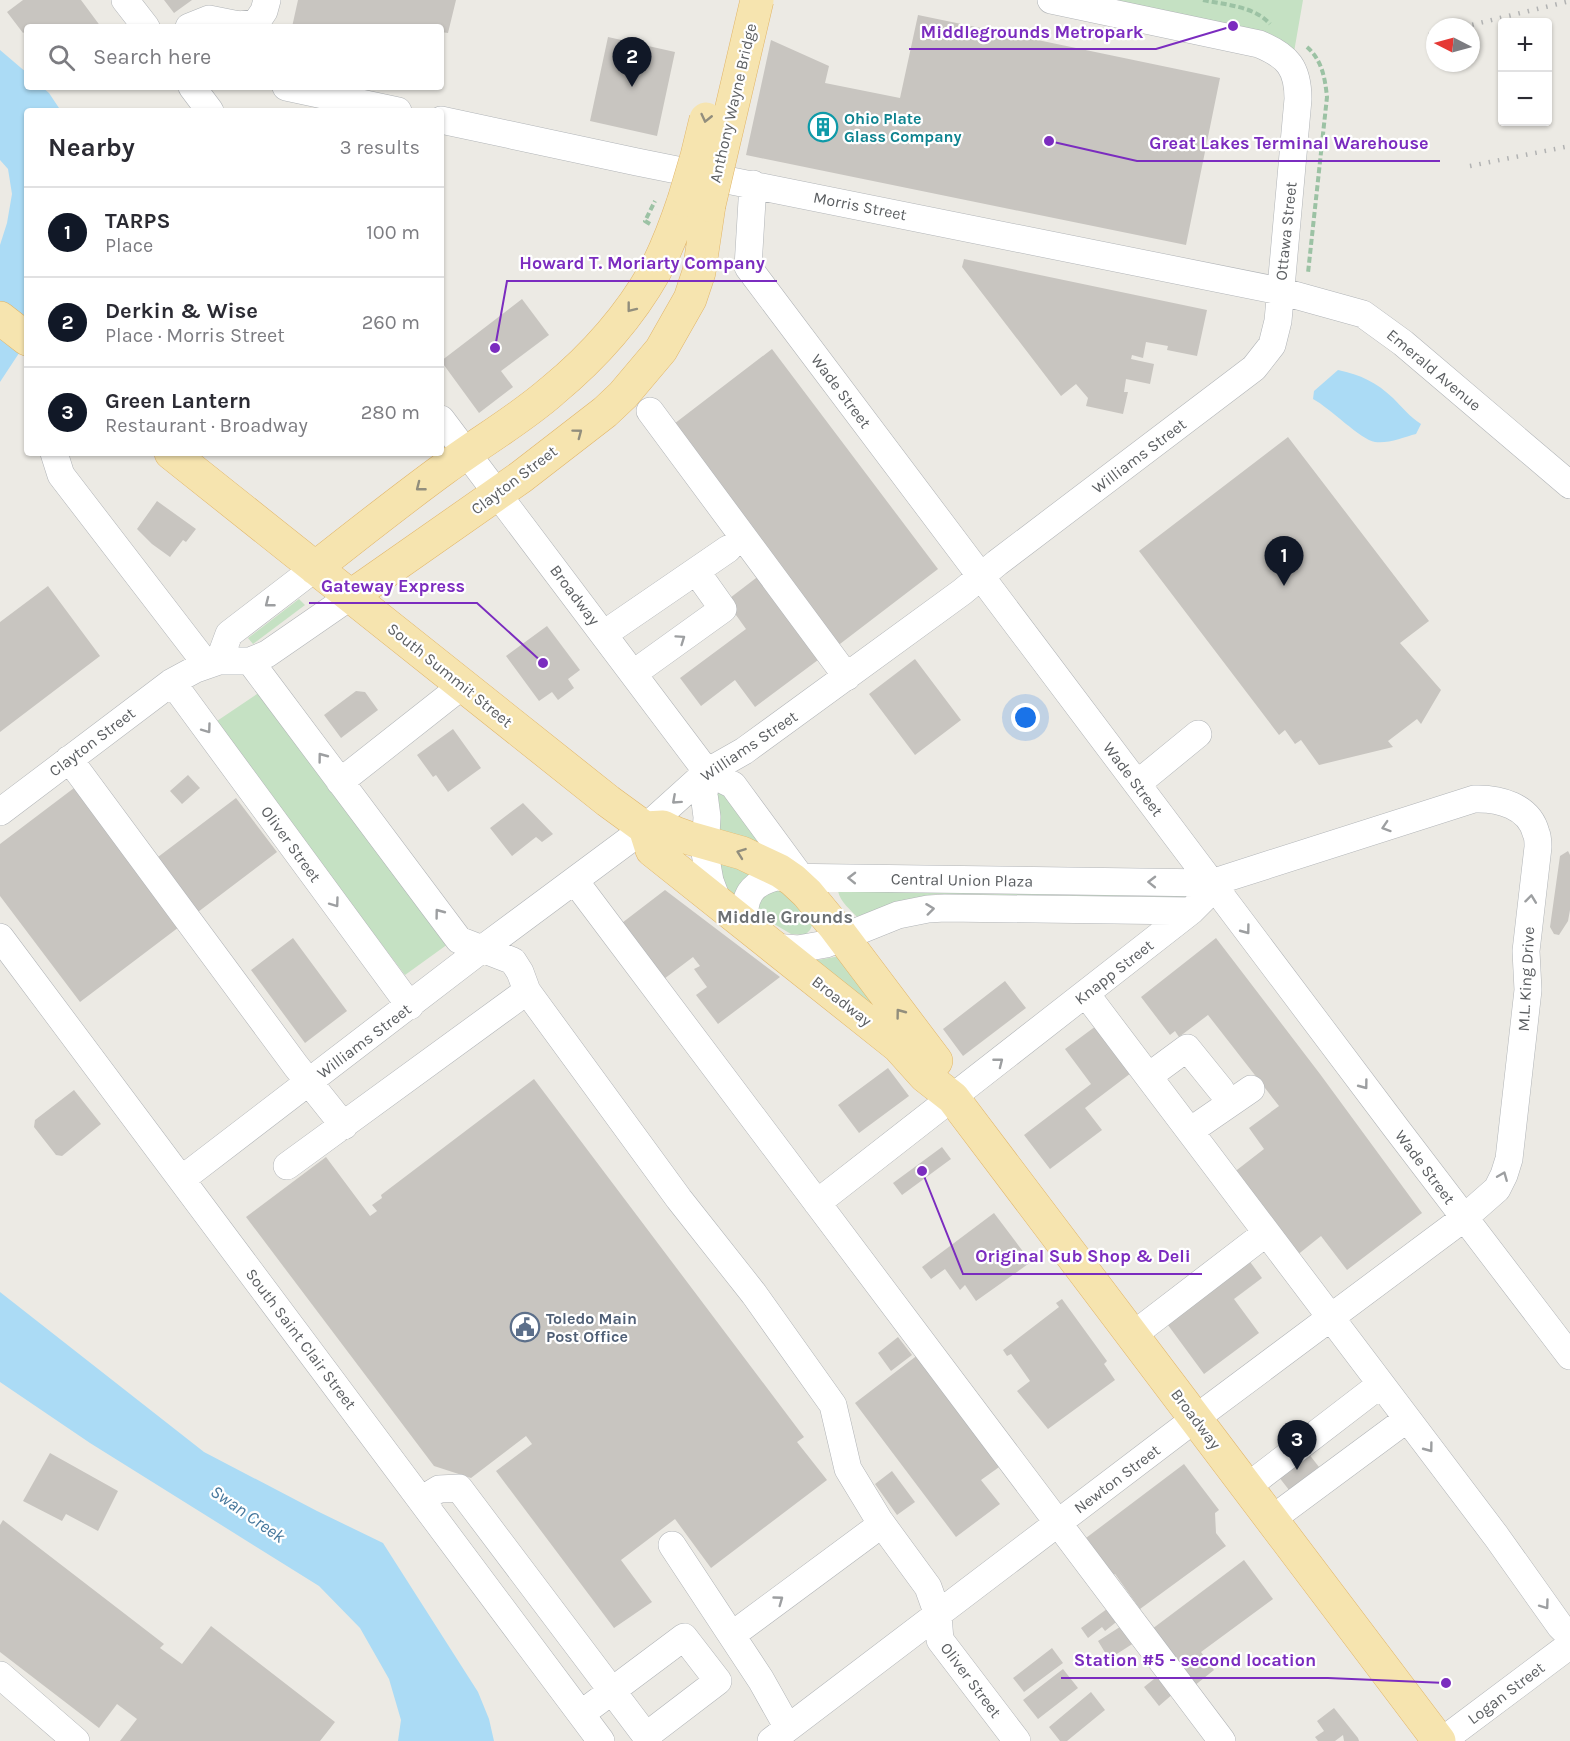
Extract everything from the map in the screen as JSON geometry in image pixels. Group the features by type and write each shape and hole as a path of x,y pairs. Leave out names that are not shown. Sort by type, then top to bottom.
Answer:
{"main road":[{"name":"Anthony Wayne Bridge","path":"696,203 697,156 733,0"},
{"name":"Anthony Wayne Bridge","path":"696,203 757,0"},
{"path":"315,568 467,452 551,392 591,355 637,300 655,271 668,243 696,203"},
{"name":"Clayton Street","path":"351,596 498,493 605,412 629,389 661,350 690,298 699,272 696,203"},
{"path":"0,318 24,337"},
{"name":"South Summit Street","path":"175,456 645,828 652,850 718,902"},
{"name":"South Summit Street","path":"645,828 663,827 675,833 742,853 794,877 839,932"},
{"name":"Broadway","path":"718,902 898,1046 925,1076 953,1098 1440,1741"},
{"name":"Broadway","path":"839,932 939,1064 953,1098"}],"street":[{"path":"125,0 144,24"},
{"path":"248,24 256,23 264,11 267,0"},
{"name":"Ottawa Street","path":"1052,0 1259,44 1274,50 1285,58 1293,69 1298,83 1298,99 1280,291"},
{"path":"196,24 209,18 235,24"},
{"path":"194,90 208,108"},
{"path":"300,90 384,108"},
{"name":"Morris Street","path":"444,121 637,162 1280,291"},
{"name":"Wade Street","path":"753,184 748,267 1570,1356"},
{"name":"Emerald Avenue","path":"1280,291 1363,314 1403,343 1570,485"},
{"name":"Williams Street","path":"182,1179 645,828 707,772 744,751 847,677 1254,368 1272,345 1278,321 1280,291"},
{"path":"650,411 847,677"},
{"name":"Broadway","path":"444,423 707,772 733,785 794,877"},
{"path":"55,456 61,475 213,663 229,634 315,568"},
{"path":"604,634 729,549"},
{"path":"634,673 723,609 696,571"},
{"name":"Clayton Street","path":"0,812 172,682 213,663 250,661 267,654 351,596"},
{"path":"250,661 459,940 482,950"},
{"name":"Oliver Street","path":"172,682 410,1006"},
{"path":"340,782 463,685"},
{"path":"1137,784 1198,734"},
{"path":"69,759 309,1083 344,1126"},
{"path":"707,772 704,794 707,817 706,862 718,902"},
{"name":"M.L. King Drive","path":"1211,883 1474,799 1497,800 1508,804 1517,808 1532,823 1538,847 1526,951 1528,990 1509,1159 1497,1189 1464,1218"},
{"name":"Central Union Plaza","path":"744,923 744,908 750,892 756,885 776,877 1211,883"},
{"path":"575,881 1222,1741"},
{"name":"Knapp Street","path":"817,1203 1191,911 1204,898 1211,883"},
{"name":"Central Union Plaza","path":"774,947 798,950 826,944 839,932 928,909 1191,911"},
{"name":"South Saint Clair Street","path":"0,937 601,1741"},
{"name":"Oliver Street","path":"482,950 513,961 527,991 679,1199 754,1294 833,1405 848,1469 882,1524 928,1587 938,1615 940,1640 1017,1741"},
{"path":"287,1167 527,991"},
{"path":"1086,993 1560,1626 1570,1636"},
{"path":"1149,1076 1187,1048 1221,1090"},
{"path":"1190,1131 1251,1089"},
{"name":"Newton Street","path":"790,1733 1058,1523 1464,1218"},
{"path":"1133,1335 1266,1233"},
{"path":"1247,1487 1381,1384"},
{"path":"1272,1519 1407,1419"},
{"path":"421,1500 440,1489 459,1488 613,1690 581,1714"},
{"path":"732,1635 882,1524"},
{"path":"672,1545 761,1680 790,1733"},
{"name":"Logan Street","path":"1440,1741 1570,1645"},
{"path":"0,1675 76,1741"}],"green space":[{"path":"1042,0 1303,0 1294,52"},
{"path":"299,599 305,605 253,644 248,638"},
{"path":"260,692 448,944 405,975 214,723"},
{"path":"715,780 770,846 720,834"},
{"path":"717,863 755,872 735,900 730,896"},
{"path":"779,889 805,911 813,923 805,935 791,934 759,915 758,906 763,895"},
{"path":"838,891 1203,896 938,894 897,902 858,918 843,902"},
{"path":"840,956 881,1014 815,962"}],"water":[{"path":"0,50 24,70 24,90 46,90 59,108 24,108 24,346 0,382 0,245 12,194 8,169 0,160"},
{"path":"1338,370 1368,380 1387,392 1421,424 1416,434 1391,441 1369,440 1313,399 1314,391"},
{"name":"Swan Creek","path":"0,1292 204,1452 383,1543 478,1692 489,1719 494,1741 398,1741 401,1720 389,1679 360,1628 319,1586 90,1443 0,1382"}],"building":[{"path":"23,0 81,0 99,24 24,24 23,33 7,12"},
{"path":"164,0 192,0 174,13"},
{"path":"298,0 456,0 448,33 444,32 444,24 293,24"},
{"path":"918,15 1220,78 1186,245 746,155 771,40 829,66 825,83 900,98"},
{"path":"608,37 675,52 657,136 590,121"},
{"path":"964,259 1207,310 1197,356 1167,350 1168,346 1146,342 1143,358 1132,355 1131,359 1154,364 1150,384 1126,379 1124,392 1128,392 1123,414 1086,406 1088,398 1076,384 1061,396 962,267"},
{"path":"522,299 549,335 501,371 513,387 479,413 444,365 444,359"},
{"path":"772,349 938,569 836,647 670,427"},
{"path":"1288,437 1429,621 1400,643 1441,690 1421,724 1417,719 1388,741 1393,747 1319,765 1301,740 1295,744 1285,730 1279,735 1139,551"},
{"path":"157,501 196,529 186,542 183,540 170,557 137,529"},
{"path":"760,575 822,657 755,707 735,680 701,706 680,678 746,629 726,601"},
{"path":"48,586 100,656 0,732 0,622"},
{"path":"547,626 580,670 568,679 574,688 558,700 552,692 539,701 506,656"},
{"path":"915,659 961,720 915,755 869,694"},
{"path":"356,691 365,692 378,710 341,738 324,715"},
{"path":"453,729 481,768 448,792 436,775 433,777 417,755"},
{"path":"188,775 200,788 182,804 170,791"},
{"path":"78,785 183,924 80,1002 0,896 0,844"},
{"path":"236,798 277,852 194,915 154,860"},
{"path":"523,803 553,834 542,842 536,837 512,856 490,828"},
{"path":"1568,851 1570,855 1570,910 1568,921 1559,935 1554,934 1550,927 1560,856"},
{"path":"665,890 780,977 718,1024 696,995 707,987 694,969 700,966 693,957 660,982 618,926"},
{"path":"293,938 347,1011 305,1043 251,970"},
{"path":"1216,938 1422,1213 1347,1270 1321,1236 1296,1256 1233,1173 1264,1149 1249,1128 1279,1106 1208,1015 1179,1037 1175,1031 1170,1035 1141,997"},
{"path":"1005,981 1026,1008 963,1056 943,1029"},
{"path":"1100,1023 1135,1070 1085,1108 1102,1130 1050,1169 1024,1135 1091,1084 1065,1049"},
{"path":"888,1068 909,1096 859,1133 838,1105"},
{"name":"Toledo Main Post Office","path":"534,1079 804,1437 797,1442 827,1480 711,1568 675,1519 621,1560 652,1602 614,1628 496,1471 532,1444 526,1436 471,1478 434,1466 246,1217 326,1157 370,1216 377,1211 372,1205 382,1198 381,1195"},
{"path":"74,1090 101,1124 62,1156 56,1155 34,1127 35,1120"},
{"path":"942,1147 951,1159 902,1195 893,1183"},
{"path":"994,1213 1031,1262 976,1301 965,1285 960,1290 945,1269 931,1279 922,1267"},
{"path":"1248,1259 1262,1278 1234,1299 1259,1333 1204,1374 1165,1321"},
{"path":"1062,1299 1107,1361 1104,1364 1115,1380 1048,1429 1017,1391 1030,1381 1011,1354 1007,1356 1003,1350 1059,1307 1056,1303"},
{"path":"898,1337 912,1355 891,1371 878,1353"},
{"path":"919,1354 1002,1465 981,1480 1000,1504 956,1537 855,1403"},
{"path":"1305,1449 1319,1467 1289,1490 1275,1472"},
{"path":"50,1453 118,1491 98,1531 66,1514 62,1521 23,1501"},
{"path":"1184,1464 1219,1510 1215,1513 1216,1533 1226,1546 1140,1609 1115,1574 1109,1578 1082,1541"},
{"path":"892,1471 915,1502 897,1515 875,1484"},
{"path":"3,1520 164,1644 160,1648 182,1664 211,1626 335,1722 320,1741 120,1741 137,1719 117,1704 99,1728 0,1652 0,1525"},
{"path":"1244,1560 1273,1599 1201,1652 1214,1670 1194,1686 1152,1629"},
{"path":"1111,1606 1120,1619 1105,1631 1102,1627 1088,1638 1081,1628"},
{"path":"1126,1623 1137,1641 1109,1659 1098,1641"},
{"path":"1052,1648 1063,1663 1024,1692 1013,1678"},
{"path":"1063,1669 1078,1688 1038,1719 1023,1700"},
{"path":"1159,1675 1174,1693 1159,1706 1144,1687"},
{"path":"1091,1692 1105,1710 1067,1741 1060,1741 1049,1727"},
{"path":"1334,1708 1359,1741 1344,1741 1343,1735 1335,1741 1318,1741 1315,1737 1324,1731 1317,1721"}],"railway":[{"path":"1480,23 1570,1"},
{"path":"1470,166 1570,146"}],"place":[{"name":"Middlegrounds Metropark","path":"1233,26"},
{"name":"Derkin & Wise","path":"632,87"},
{"name":"Ohio Plate Glass Company","path":"823,127"},
{"name":"Great Lakes Terminal Warehouse","path":"1049,141"},
{"name":"Howard T. Moriarty Company","path":"495,348"},
{"name":"TARPS","path":"1284,586"},
{"name":"Gateway Express","path":"543,663"},
{"name":"Original Sub Shop & Deli","path":"922,1171"},
{"name":"Toledo Main Post Office","path":"525,1327"},
{"name":"Green Lantern","path":"1297,1470"},
{"name":"Station #5 - second location","path":"1446,1683"}],"district":[{"name":"Middle Grounds","path":"785,917"}]}
